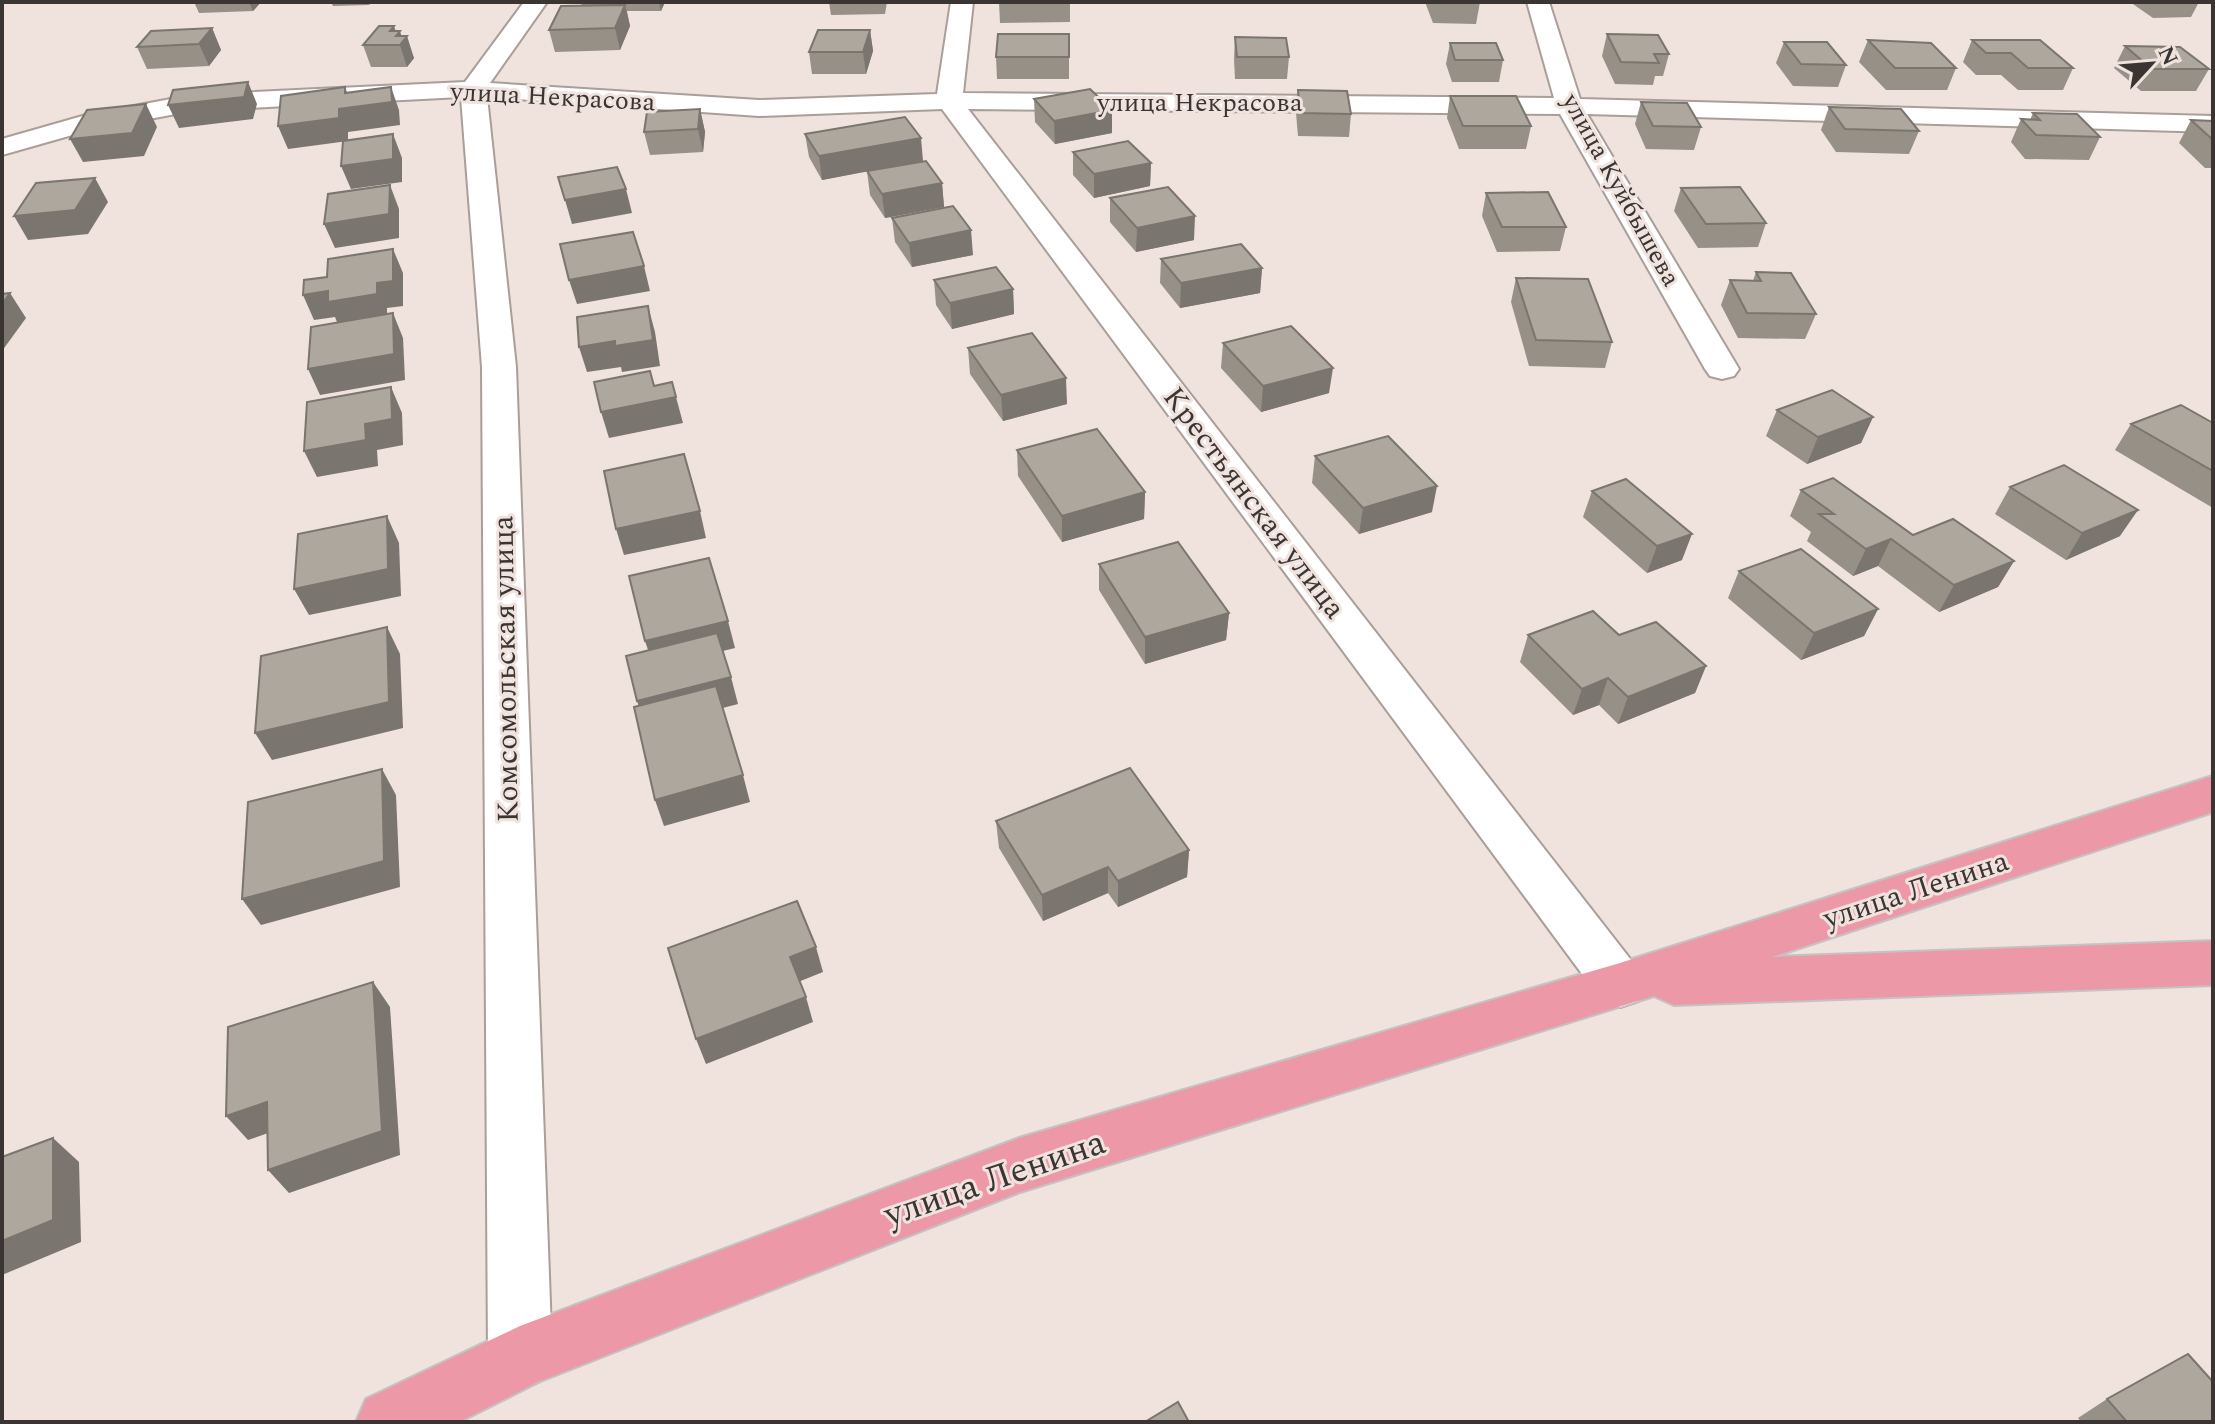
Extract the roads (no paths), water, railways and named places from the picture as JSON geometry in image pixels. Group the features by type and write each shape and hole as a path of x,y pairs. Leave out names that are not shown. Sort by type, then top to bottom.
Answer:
{"main road":[{"name":"улица Ленина","path":"389,1422 520,1358 1019,1165 1620,985 2213,794"},
{"name":"улица Ленина","path":"1620,985 2213,963"}],"street":[{"path":"473,89 536,2"},
{"path":"949,101 962,2"},
{"name":"улица Куйбышева","path":"1538,2 1569,106 1722,369"},
{"name":"улица Некрасова","path":"2,147 86,123 192,103 473,89 759,108 949,101 1569,106 2213,124"},
{"name":"Комсомольская улица","path":"473,89 499,367 520,1358"},
{"name":"Крестьянская улица","path":"949,101 1620,985"}]}
